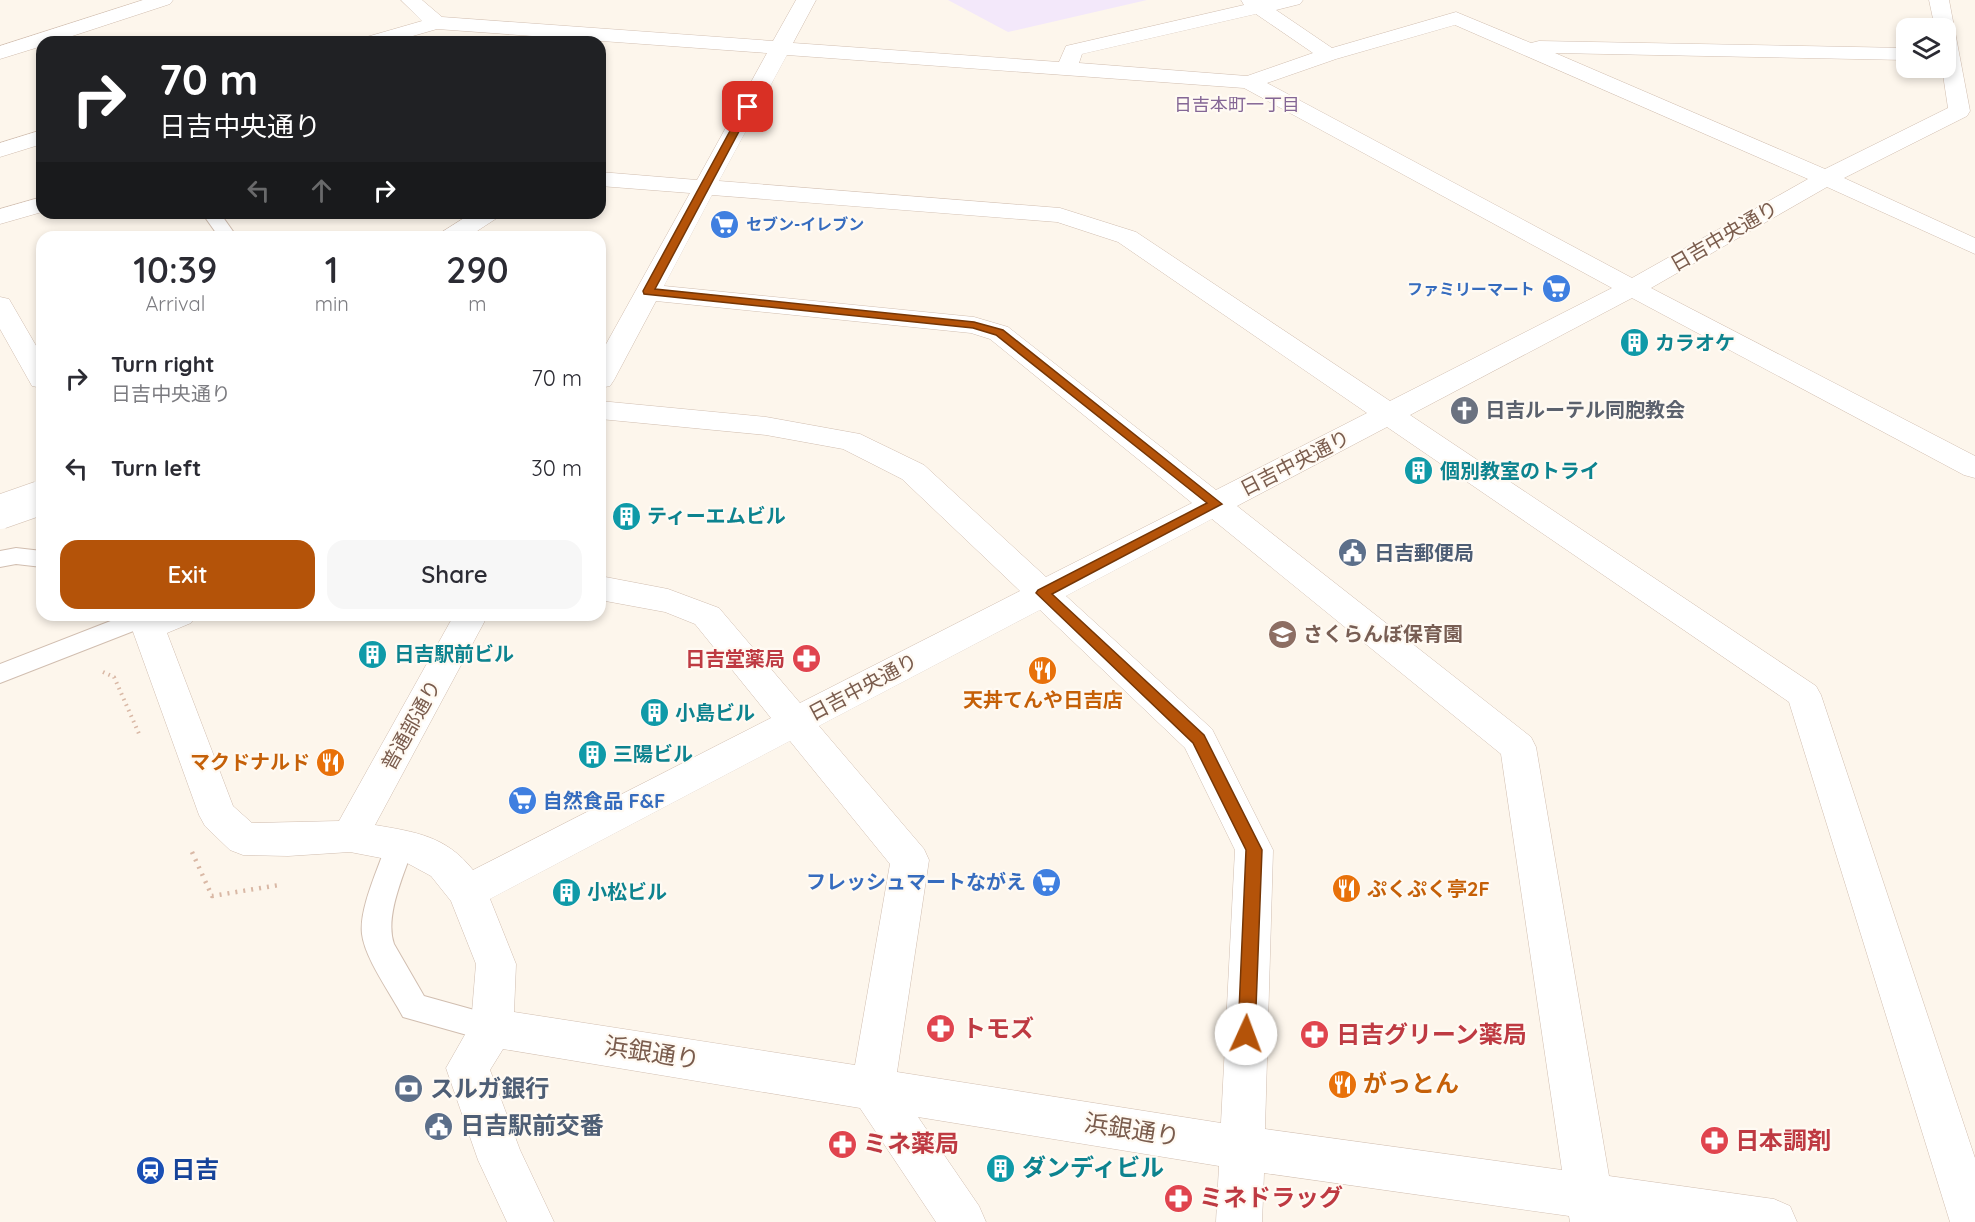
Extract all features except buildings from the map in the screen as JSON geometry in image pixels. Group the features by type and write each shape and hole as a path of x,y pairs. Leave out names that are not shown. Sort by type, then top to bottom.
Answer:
{"street":[{"path":"52,36 163,0"},
{"path":"411,0 436,23"},
{"path":"606,369 806,0"},
{"path":"1067,69 1072,50 1254,4 1293,0"},
{"path":"1939,0 1943,18"},
{"path":"1254,4 1329,55"},
{"path":"391,36 436,23 1250,82 1458,9 1522,47 1826,178 1975,247"},
{"path":"0,53 36,41"},
{"path":"1522,47 1896,54"},
{"path":"1956,64 1967,114"},
{"path":"1250,82 1632,288 1975,468"},
{"name":"日吉中央通り","path":"467,892 1632,288 1826,178 1967,114"},
{"path":"0,150 36,139"},
{"path":"606,178 1060,215 1127,237 1804,695 1973,1222"},
{"path":"0,217 36,206"},
{"path":"460,231 479,219"},
{"path":"648,291 974,325 999,333 1518,747 1592,1209"},
{"path":"0,305 36,369"},
{"path":"606,411 765,426 850,441 896,462 913,472 1199,739 1254,850 1239,1222"},
{"path":"0,512 36,500"},
{"path":"606,589 686,605 707,616 910,860 873,1089 963,1222"},
{"path":"155,621 218,815 243,839 288,840 350,836 414,848 445,864 467,892 496,964 492,1028 468,1068 501,1160 531,1222"},
{"name":"普通部通り","path":"350,836 468,621"},
{"name":"浜銀通り","path":"492,1028 1242,1148 1592,1209 1774,1222"}],"lane":[{"path":"0,559 25,555 36,558"},
{"path":"0,674 146,621"},
{"path":"400,845 386,884 377,935 385,952 414,1007 492,1028"}],"path":[{"path":"96,669 114,677 141,738"},
{"path":"188,843 212,896 251,888"}],"shaded area":[{"path":"948,0 1147,0 1008,32"}],"place":[{"name":"セブン-イレブン","path":"725,224"},
{"name":"ファミリーマート","path":"1556,289"},
{"name":"カラオケ","path":"1634,343"},
{"name":"日吉ルーテル同胞教会","path":"1464,410"},
{"name":"個別教室のトライ","path":"1419,471"},
{"name":"ティーエムビル","path":"626,516"},
{"name":"日吉郵便局","path":"1353,553"},
{"name":"さくらんぼ保育園","path":"1282,634"},
{"name":"日吉駅前ビル","path":"373,654"},
{"name":"日吉堂薬局","path":"806,659"},
{"name":"天丼てんや日吉店","path":"1043,670"},
{"name":"小島ビル","path":"654,713"},
{"name":"三陽ビル","path":"592,754"},
{"name":"マクドナルド","path":"331,762"},
{"name":"自然食品 F&F","path":"522,801"},
{"name":"フレッシュマートながえ","path":"1047,882"},
{"name":"ぷくぷく亭2F","path":"1346,889"},
{"name":"小松ビル","path":"566,892"},
{"name":"トモズ","path":"941,1029"},
{"name":"日吉グリーン薬局","path":"1315,1035"},
{"name":"がっとん","path":"1342,1084"},
{"name":"スルガ銀行","path":"409,1089"},
{"name":"日吉駅前交番","path":"439,1126"},
{"name":"日本調剤","path":"1714,1141"},
{"name":"ミネ薬局","path":"842,1144"},
{"name":"ダンディビル","path":"1001,1168"},
{"name":"日吉","path":"150,1170"},
{"name":"ミネドラッグ","path":"1178,1198"}],"district":[{"name":"日吉本町一丁目","path":"1237,105"}],"route":[{"path":"748,107 648,291 974,325 999,333 1216,504 1043,593 1199,739 1254,850 1246,1034"}]}
